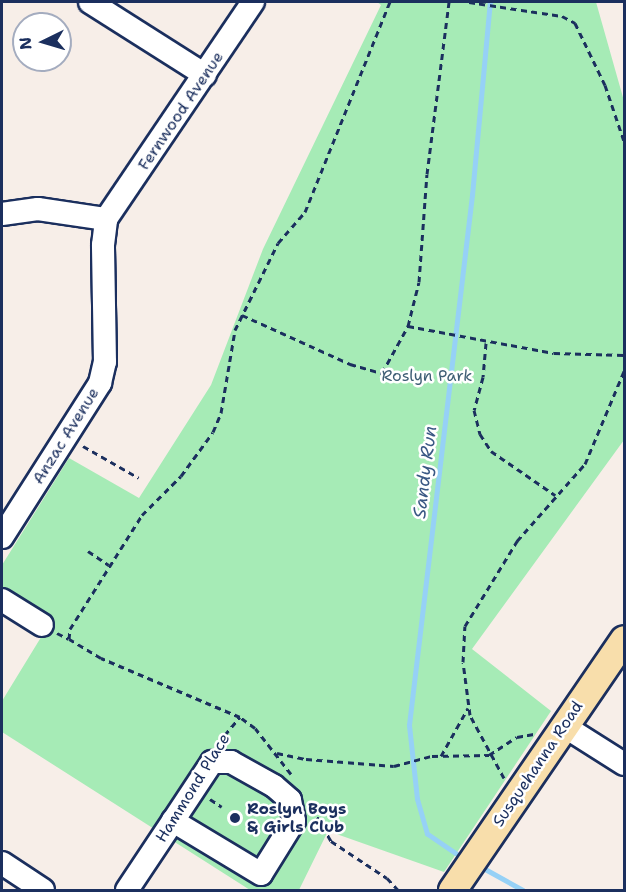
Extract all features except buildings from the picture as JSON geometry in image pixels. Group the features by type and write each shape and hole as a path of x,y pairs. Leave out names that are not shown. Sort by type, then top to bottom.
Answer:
{"main road":[{"name":"Susquehanna Road","path":"454,887 624,639"}],"street":[{"path":"90,2 205,75"},
{"name":"Fernwood Avenue","path":"106,219 253,2"},
{"path":"2,214 38,209 106,219"},
{"name":"Anzac Avenue","path":"2,537 93,399 105,362 103,245 106,219"},
{"path":"2,600 42,625"},
{"path":"564,726 624,764"},
{"path":"173,821 261,874 294,821 290,800 274,786 231,762 212,762"},
{"name":"Hammond Place","path":"127,891 212,762"},
{"path":"2,863 43,891"}],"path":[{"path":"243,315 350,364 382,373 408,326 424,247 427,174 449,2"},
{"path":"469,2 562,16 575,23 605,85 624,141"},
{"path":"293,777 255,728 240,717 101,658 69,639 70,629 142,515 181,476 213,432 221,413 231,347 243,315 278,243 305,212 389,3"},
{"path":"408,326 486,343 554,353 624,355"},
{"path":"486,343 483,377 474,410 480,434 491,451 555,495"},
{"path":"504,778 489,755 469,707 463,662 465,626 517,541 555,495 585,464 624,371"},
{"path":"68,438 139,478"},
{"path":"88,551 109,564"},
{"path":"441,756 469,707"},
{"name":"Hammond Place","path":"212,762 217,745 240,717"},
{"path":"275,752 306,759 394,766 432,756 489,755 517,737 534,734"},
{"path":"210,799 222,807"},
{"path":"309,802 331,841 387,878 398,891"}],"green space":[{"name":"Roslyn Park","path":"377,2 596,2 624,101 624,440 472,649 551,711 444,872 328,831 299,890 250,890 2,732 2,701 43,634 2,611 2,565 69,458 139,498 211,385 263,249 381,5"}],"waterway":[{"name":"Sandy Run","path":"462,858 427,834 417,799 409,725 472,195 490,2"},
{"name":"Sandy Run","path":"478,865 523,890"}],"place":[{"name":"Roslyn Boys & Girls Club","path":"235,818"}]}
